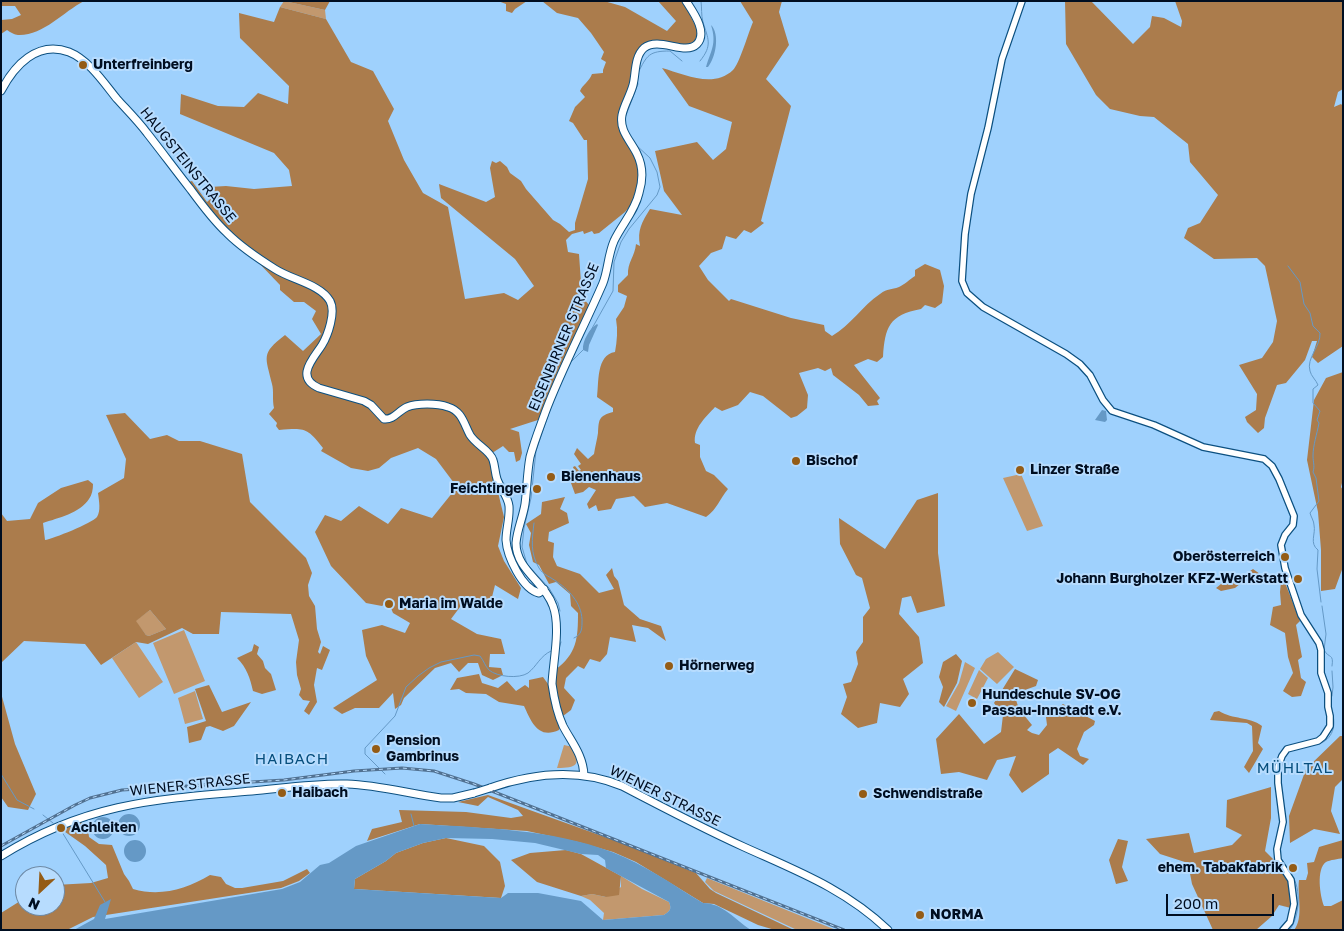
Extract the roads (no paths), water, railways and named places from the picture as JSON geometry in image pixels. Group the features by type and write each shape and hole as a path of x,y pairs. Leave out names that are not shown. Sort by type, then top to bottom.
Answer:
{"main road":[{"name":"EISENBIRNER STRASSE","path":"584,775 581,756 562,723 555,703 552,684 556,638 555,612 551,600 544,589 524,567 519,557 517,536 524,508 530,457 554,388 604,279 614,242 634,207 640,192 641,166 637,154 624,134 622,120 633,84 638,58 643,49 650,46 662,44 689,48 697,44 701,31 686,1"},
{"name":"HAUGSTEINSTRASSE","path":"1,91 14,70 24,60 34,54 45,50 62,50 74,54 81,59 97,74 140,124 227,234 276,269 317,289 328,299 332,309 326,336 307,369 308,378 312,384 319,388 368,403 384,419 392,418 404,408 412,405 442,406 452,408 460,413 472,438 493,458 497,478 509,504 506,541 518,573 534,592 539,593 544,589"},
{"name":"WIENER STRASSE","path":"1,856 40,834 67,822 104,810 186,796 334,784 362,784 441,798 474,793 525,778 566,774 584,775 607,780 622,786 715,834 819,881 855,902 888,930"}],"street":[{"path":"1022,1 1002,59 970,202 962,257 964,287 971,297 983,307 1066,354 1080,364 1090,375 1103,400 1112,411 1154,425 1203,447 1257,457 1269,462 1279,479 1294,516 1293,525 1285,535 1281,546 1285,568 1300,615 1319,643 1321,650 1321,673 1328,693 1330,721 1327,733 1318,740 1287,749 1278,767 1283,822 1277,849 1278,860 1291,880 1294,904 1290,922 1283,930"}],"water":[{"path":"711,25 714,29 716,46 711,63 706,67 713,42"},
{"path":"597,324 588,352 583,350 587,335"},
{"path":"1102,410 1106,411 1107,420 1105,422 1095,420"},
{"path":"129,814 137,817 140,825 137,833 129,836 121,833 118,825 121,817"},
{"path":"103,817 111,820 114,828 111,836 103,839 95,836 92,828 95,820"},
{"path":"420,824 517,831 565,838 612,852 636,863 703,903 723,909 751,930 74,930 94,919 100,905 111,899 105,919 282,889 300,882 320,865 329,863 356,846","holes":["446,838 492,839 535,843 581,854 598,855 605,860 606,868 669,902 670,910 664,915 603,920 581,901 538,893 508,893 501,898 354,889 355,879 396,853 423,843"]},
{"path":"135,840 143,843 146,851 143,859 135,862 127,859 124,851 127,843"}],"waterway":[{"path":"700,61 708,46 708,38 702,19 701,1"},
{"path":"638,73 644,62 653,53 670,51 682,61"},
{"path":"625,118 638,84 637,80"},
{"path":"590,332 613,291 614,262 621,242 629,229 657,195 660,187 657,172 650,158 635,144"},
{"path":"1288,266 1300,282 1304,304 1310,313 1313,326 1320,333 1320,338 1309,366 1318,385 1313,389 1313,403 1320,411 1317,420 1319,423 1313,456 1313,472 1316,478 1319,501 1310,513 1314,524 1313,541 1318,550 1317,569 1321,602"},
{"path":"571,362 584,349"},
{"path":"552,404 536,451 531,498 522,547 527,564 549,588 558,603 560,611"},
{"name":"Haibach","path":"534,523 533,552 539,568 567,590 578,605 582,617 582,626 580,634 574,638"},
{"path":"1322,606 1326,634 1324,650 1332,658 1332,666"},
{"name":"Haibach","path":"559,649 561,642"},
{"name":"Haibach","path":"385,774 365,754 365,748 395,716 406,687 418,676 441,662 474,655 480,656 493,672 502,676 514,677 528,673 551,651"},
{"path":"1332,671 1332,696"},
{"path":"1321,743 1329,737 1333,729 1334,720 1331,710"},
{"path":"1,774 17,800 34,809"},
{"name":"Haibach","path":"411,814 414,826"},
{"path":"43,815 53,823"},
{"path":"1280,848 1284,831"},
{"path":"62,832 105,902"},
{"path":"1288,930 1294,922 1298,907 1298,891 1289,872"}],"railway":[{"path":"1,846 90,798 122,790 284,780 354,771 402,768 434,771 474,784 844,930"}],"place":[{"name":"Unterfreinberg","path":"83,65"},
{"name":"Bischof","path":"796,461"},
{"name":"Linzer Straße","path":"1020,470"},
{"name":"Bienenhaus","path":"551,477"},
{"name":"Feichtinger","path":"537,489"},
{"name":"Oberösterreich","path":"1285,557"},
{"name":"Johann Burgholzer KFZ-Werkstatt","path":"1298,579"},
{"name":"Maria im Walde","path":"389,604"},
{"name":"Hörnerweg","path":"669,666"},
{"name":"Hundeschule SV-OG Passau-Innstadt e.V.","path":"972,703"},
{"name":"Pension Gambrinus","path":"376,749"},
{"name":"Haibach","path":"282,793"},
{"name":"Schwendistraße","path":"863,794"},
{"name":"Achleiten","path":"61,828"},
{"name":"ehem. Tabakfabrik","path":"1293,868"},
{"name":"NORMA","path":"920,915"}],"district":[{"name":"HAIBACH","path":"292,759"},
{"name":"MÜHLTAL","path":"1295,768"}]}
